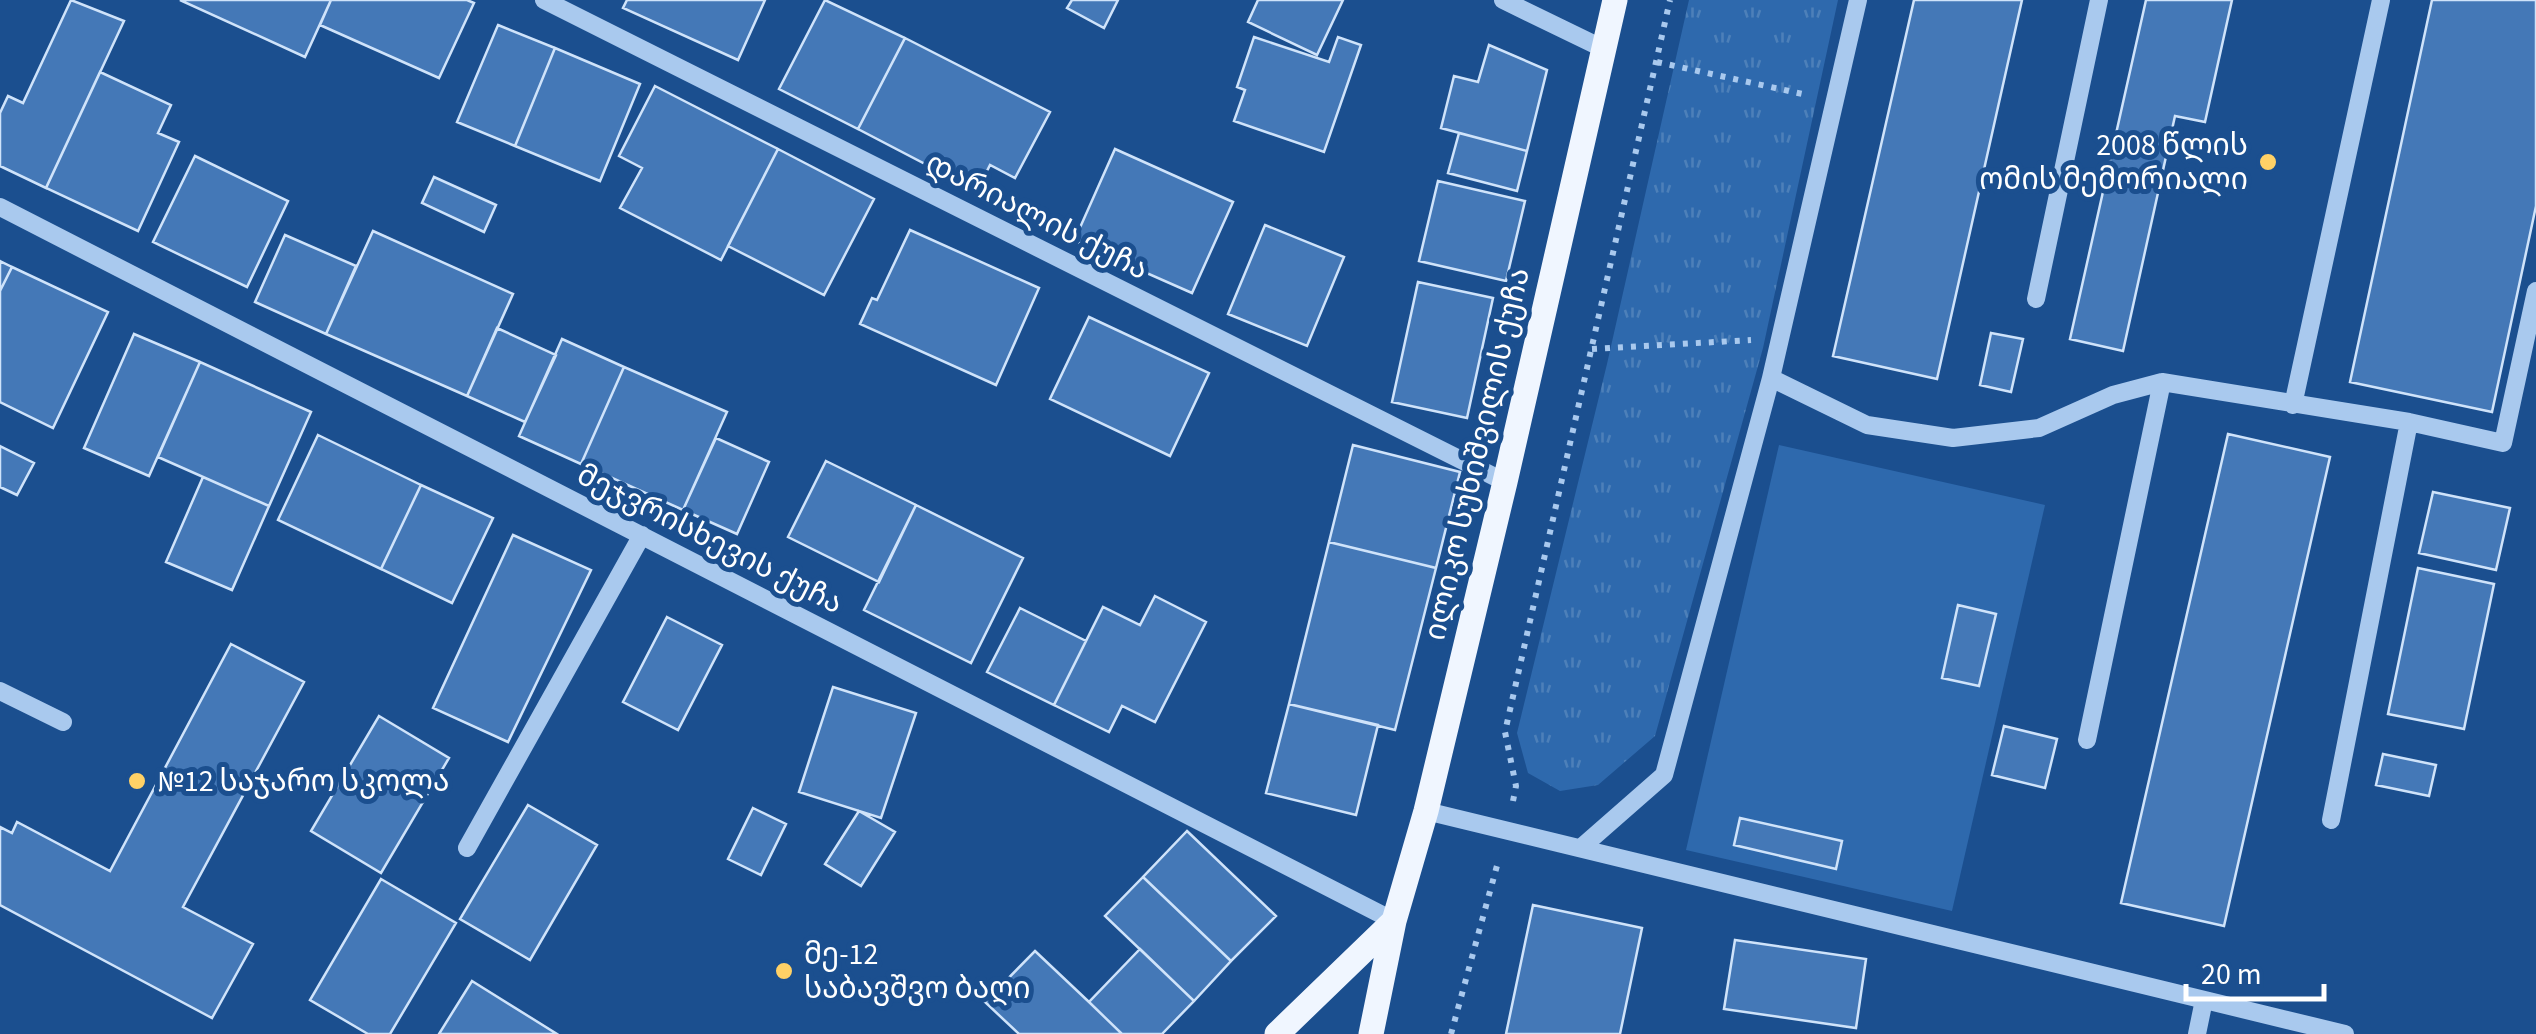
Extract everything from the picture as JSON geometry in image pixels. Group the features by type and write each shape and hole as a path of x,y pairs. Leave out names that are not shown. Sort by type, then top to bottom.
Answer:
{"main road":[{"name":"ილიკო სუხიშვილის ქუჩა","path":"1371,1034 1394,922 1426,812 1505,482 1615,0"},
{"path":"1276,1034 1394,922"}],"street":[{"name":"დარიალის ქუჩა","path":"544,0 1505,482"},
{"path":"1503,0 1606,50"},
{"path":"1583,846 1664,774 1772,378 1858,0"},
{"path":"2036,299 2099,0"},
{"path":"2293,406 2382,0"},
{"name":"მეჯვრისხევის ქუჩა","path":"0,206 1394,922"},
{"path":"1772,378 1867,425 1953,438 2039,428 2114,396 2162,382 2409,422 2503,443 2536,291"},
{"path":"2087,740 2162,382"},
{"path":"2331,820 2409,422"},
{"path":"466,848 642,535"},
{"path":"0,691 63,722"},
{"path":"1426,812 1583,846 2344,1034"},
{"path":"2197,1034 2204,1000"}],"path":[{"path":"1452,1034 1507,830 1516,786 1504,732 1670,0"},
{"path":"1657,62 1835,101"},
{"path":"1592,349 1780,338"}],"green space":[{"path":"1689,0 1838,0 1763,348 1655,736 1598,785 1560,791 1528,773 1517,733 1607,364"},
{"path":"1779,445 2045,505 1952,911 1686,850"}],"building":[{"path":"71,0 124,21 46,188 0,166 0,113 8,96 23,103"},
{"path":"180,0 331,0 305,57"},
{"path":"331,0 474,3 439,78 320,25"},
{"path":"627,0 765,0 738,60 623,8"},
{"path":"825,0 905,38 858,129 779,89"},
{"path":"1072,0 1118,0 1104,28 1067,8"},
{"path":"1258,0 1343,0 1317,55 1248,22"},
{"path":"1914,0 2022,0 1937,379 1833,356"},
{"path":"2146,0 2232,0 2205,122 2175,116 2123,351 2070,339"},
{"path":"2432,0 2536,0 2536,206 2492,412 2350,382"},
{"path":"498,25 555,48 515,146 457,122"},
{"path":"1254,37 1329,62 1338,37 1361,45 1324,152 1234,121 1245,90 1237,87"},
{"path":"905,38 1050,112 1015,178 990,165 977,191 858,129"},
{"path":"1489,45 1547,70 1527,151 1441,128 1454,76 1478,82"},
{"path":"555,48 640,84 600,181 515,146"},
{"path":"100,72 171,105 158,133 179,142 138,231 46,188"},
{"path":"655,86 778,149 721,260 620,208 642,168 619,156"},
{"path":"1459,133 1527,151 1517,191 1448,173"},
{"path":"778,149 874,199 824,295 728,246"},
{"path":"1115,149 1233,202 1192,293 1074,241"},
{"path":"195,156 288,201 247,287 153,242"},
{"path":"434,177 496,205 484,232 422,203"},
{"path":"1438,181 1525,201 1506,281 1419,261"},
{"path":"1265,225 1344,257 1307,346 1228,314"},
{"path":"910,230 1039,288 996,385 860,324 872,298 877,300"},
{"path":"373,231 513,294 467,396 326,334"},
{"path":"285,235 356,266 326,334 255,302"},
{"path":"0,261 12,267 0,291"},
{"path":"12,267 108,312 53,428 0,402 0,291"},
{"path":"1418,282 1493,298 1467,418 1392,402"},
{"path":"1089,317 1209,373 1170,456 1050,399"},
{"path":"497,328 556,355 525,422 467,396"},
{"path":"1991,333 2023,339 2011,392 1980,385"},
{"path":"134,334 200,362 149,476 84,448"},
{"path":"562,339 624,367 581,464 519,436"},
{"path":"200,362 311,412 269,506 158,457"},
{"path":"624,367 727,412 683,510 581,464"},
{"path":"2228,434 2330,457 2224,926 2121,903"},
{"path":"318,435 421,485 381,569 278,520"},
{"path":"716,438 769,462 737,534 683,510"},
{"path":"1353,445 1460,472 1436,568 1329,542"},
{"path":"0,446 34,463 17,495 0,487"},
{"path":"826,461 916,505 879,582 788,537"},
{"path":"203,477 269,506 232,590 166,562"},
{"path":"421,485 493,518 452,603 381,569"},
{"path":"2433,492 2510,508 2496,570 2419,553"},
{"path":"916,505 1023,558 971,663 864,610"},
{"path":"513,535 591,570 508,742 433,708"},
{"path":"1329,542 1436,568 1395,730 1289,704"},
{"path":"2418,568 2494,584 2464,729 2388,714"},
{"path":"1155,596 1206,622 1155,722 1122,706 1109,732 1054,705 1103,607 1140,625"},
{"path":"1958,605 1996,614 1979,686 1942,678"},
{"path":"1020,608 1086,641 1054,705 987,672"},
{"path":"667,617 722,645 678,730 623,702"},
{"path":"231,644 304,682 183,907 253,944 212,1018 0,905 0,827 12,833 17,822 110,871"},
{"path":"833,687 916,713 881,818 799,792"},
{"path":"1289,704 1378,725 1356,815 1266,793"},
{"path":"379,716 449,758 381,873 311,831"},
{"path":"2004,726 2057,739 2045,788 1992,775"},
{"path":"2383,754 2436,765 2429,796 2376,785"},
{"path":"528,805 597,845 530,960 460,919"},
{"path":"753,808 786,824 761,875 728,859"},
{"path":"859,811 895,832 861,886 825,864"},
{"path":"1740,818 1842,841 1836,869 1734,845"},
{"path":"1187,831 1276,916 1231,961 1143,877"},
{"path":"1143,877 1231,961 1194,1001 1105,916"},
{"path":"381,879 456,923 390,1034 368,1034 310,1000"},
{"path":"1533,905 1642,928 1620,1034 1506,1034"},
{"path":"1735,940 1866,959 1856,1028 1724,1009"},
{"path":"1140,949 1194,1001 1162,1034 1122,1034 1089,1002"},
{"path":"1035,951 1122,1034 1019,1034 985,1002"},
{"path":"472,981 557,1034 439,1034"}],"place":[{"name":"2008 წლის ომის მემორიალი","path":"2268,162"},
{"name":"№12 საჯარო სკოლა","path":"137,781"},
{"name":"მე-12 საბავშვო ბაღი","path":"784,971"}]}
